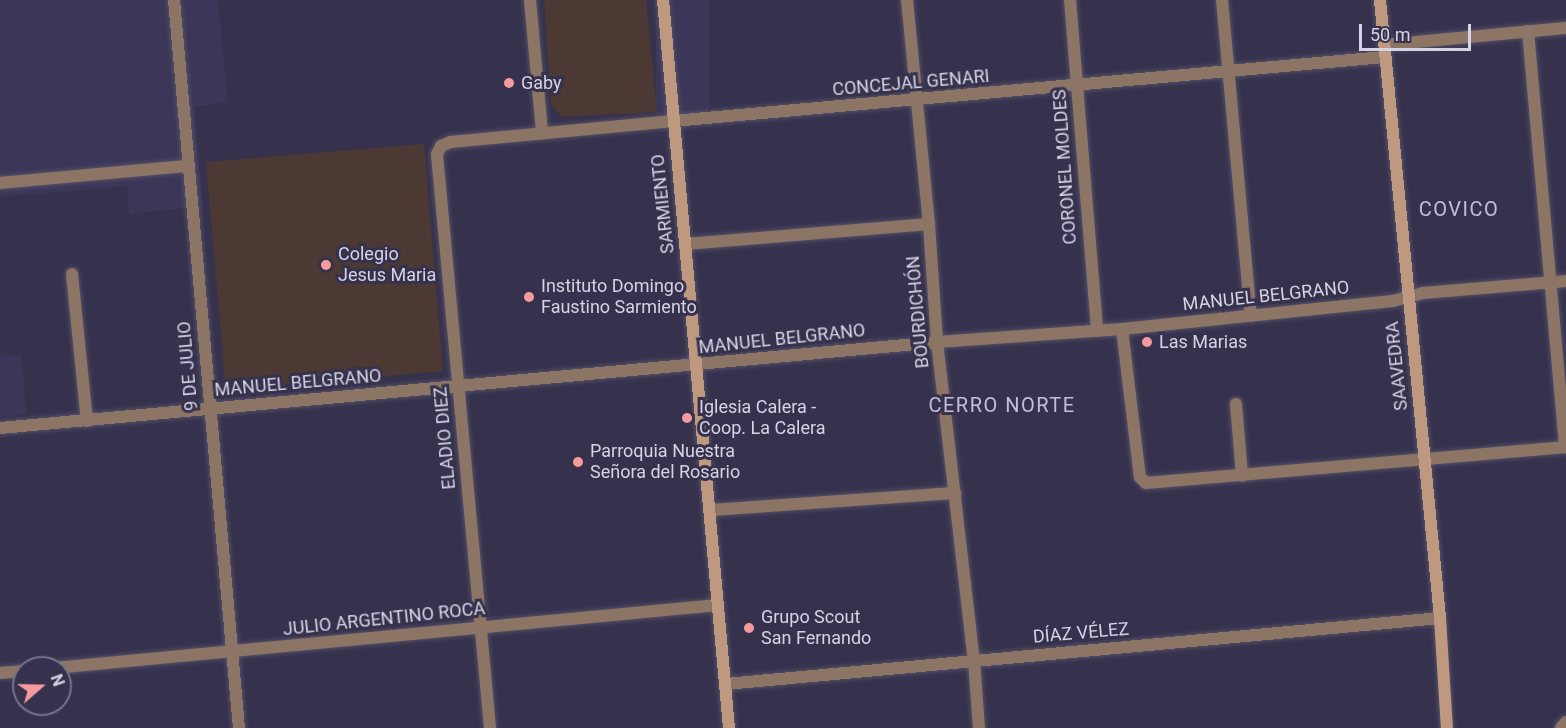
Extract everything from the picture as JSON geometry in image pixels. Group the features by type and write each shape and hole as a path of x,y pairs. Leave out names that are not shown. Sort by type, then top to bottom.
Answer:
{"street":[{"name":"9 DE JULIO","path":"174,0 239,728"},
{"path":"530,0 542,133"},
{"name":"SARMIENTO","path":"663,0 729,728"},
{"name":"BOURDICHÓN","path":"907,0 929,224 937,342 974,660 979,728"},
{"name":"CORONEL MOLDES","path":"1070,0 1097,331"},
{"path":"1222,0 1251,316"},
{"name":"SAAVEDRA","path":"1380,0 1440,618 1447,728"},
{"name":"CONCEJAL GENARI","path":"441,146 451,142 542,133 1229,72 1528,31 1566,28"},
{"path":"1122,329 1142,481 1242,476 1566,447 1528,31"},
{"name":"ELADIO DIEZ","path":"441,146 437,154 490,728"},
{"path":"0,183 189,166"},
{"path":"686,244 929,224"},
{"path":"72,274 87,422"},
{"name":"MANUEL BELGRANO","path":"0,428 87,422 937,342 1122,329 1393,301 1408,296 1566,281"},
{"path":"1236,404 1242,476"},
{"path":"710,510 955,493"},
{"name":"JULIO ARGENTINO ROCA","path":"72,666 718,605"},
{"name":"DÍAZ VÉLEZ","path":"726,684 1440,618"},
{"path":"1561,728 1566,722"}],"shaded area":[{"path":"0,0 218,0 228,102 194,107 203,206 129,214 127,186 0,197"},
{"path":"544,0 646,0 657,112 562,117 551,104"},
{"path":"656,0 709,0 709,114 656,114"},
{"path":"424,144 443,371 235,389 225,381 206,162"},
{"path":"22,355 26,414 0,417 0,356"}],"place":[{"name":"Gaby","path":"509,83"},
{"name":"Colegio Jesus Maria","path":"326,265"},
{"name":"Instituto Domingo Faustino Sarmiento","path":"529,297"},
{"name":"Las Marias","path":"1147,342"},
{"name":"Iglesia Calera - Coop. La Calera","path":"687,418"},
{"name":"Parroquia Nuestra Señora del Rosario","path":"578,462"},
{"name":"Grupo Scout San Fernando","path":"749,628"}],"district":[{"name":"COVICO","path":"1459,209"},
{"name":"CERRO NORTE","path":"1002,405"}]}
